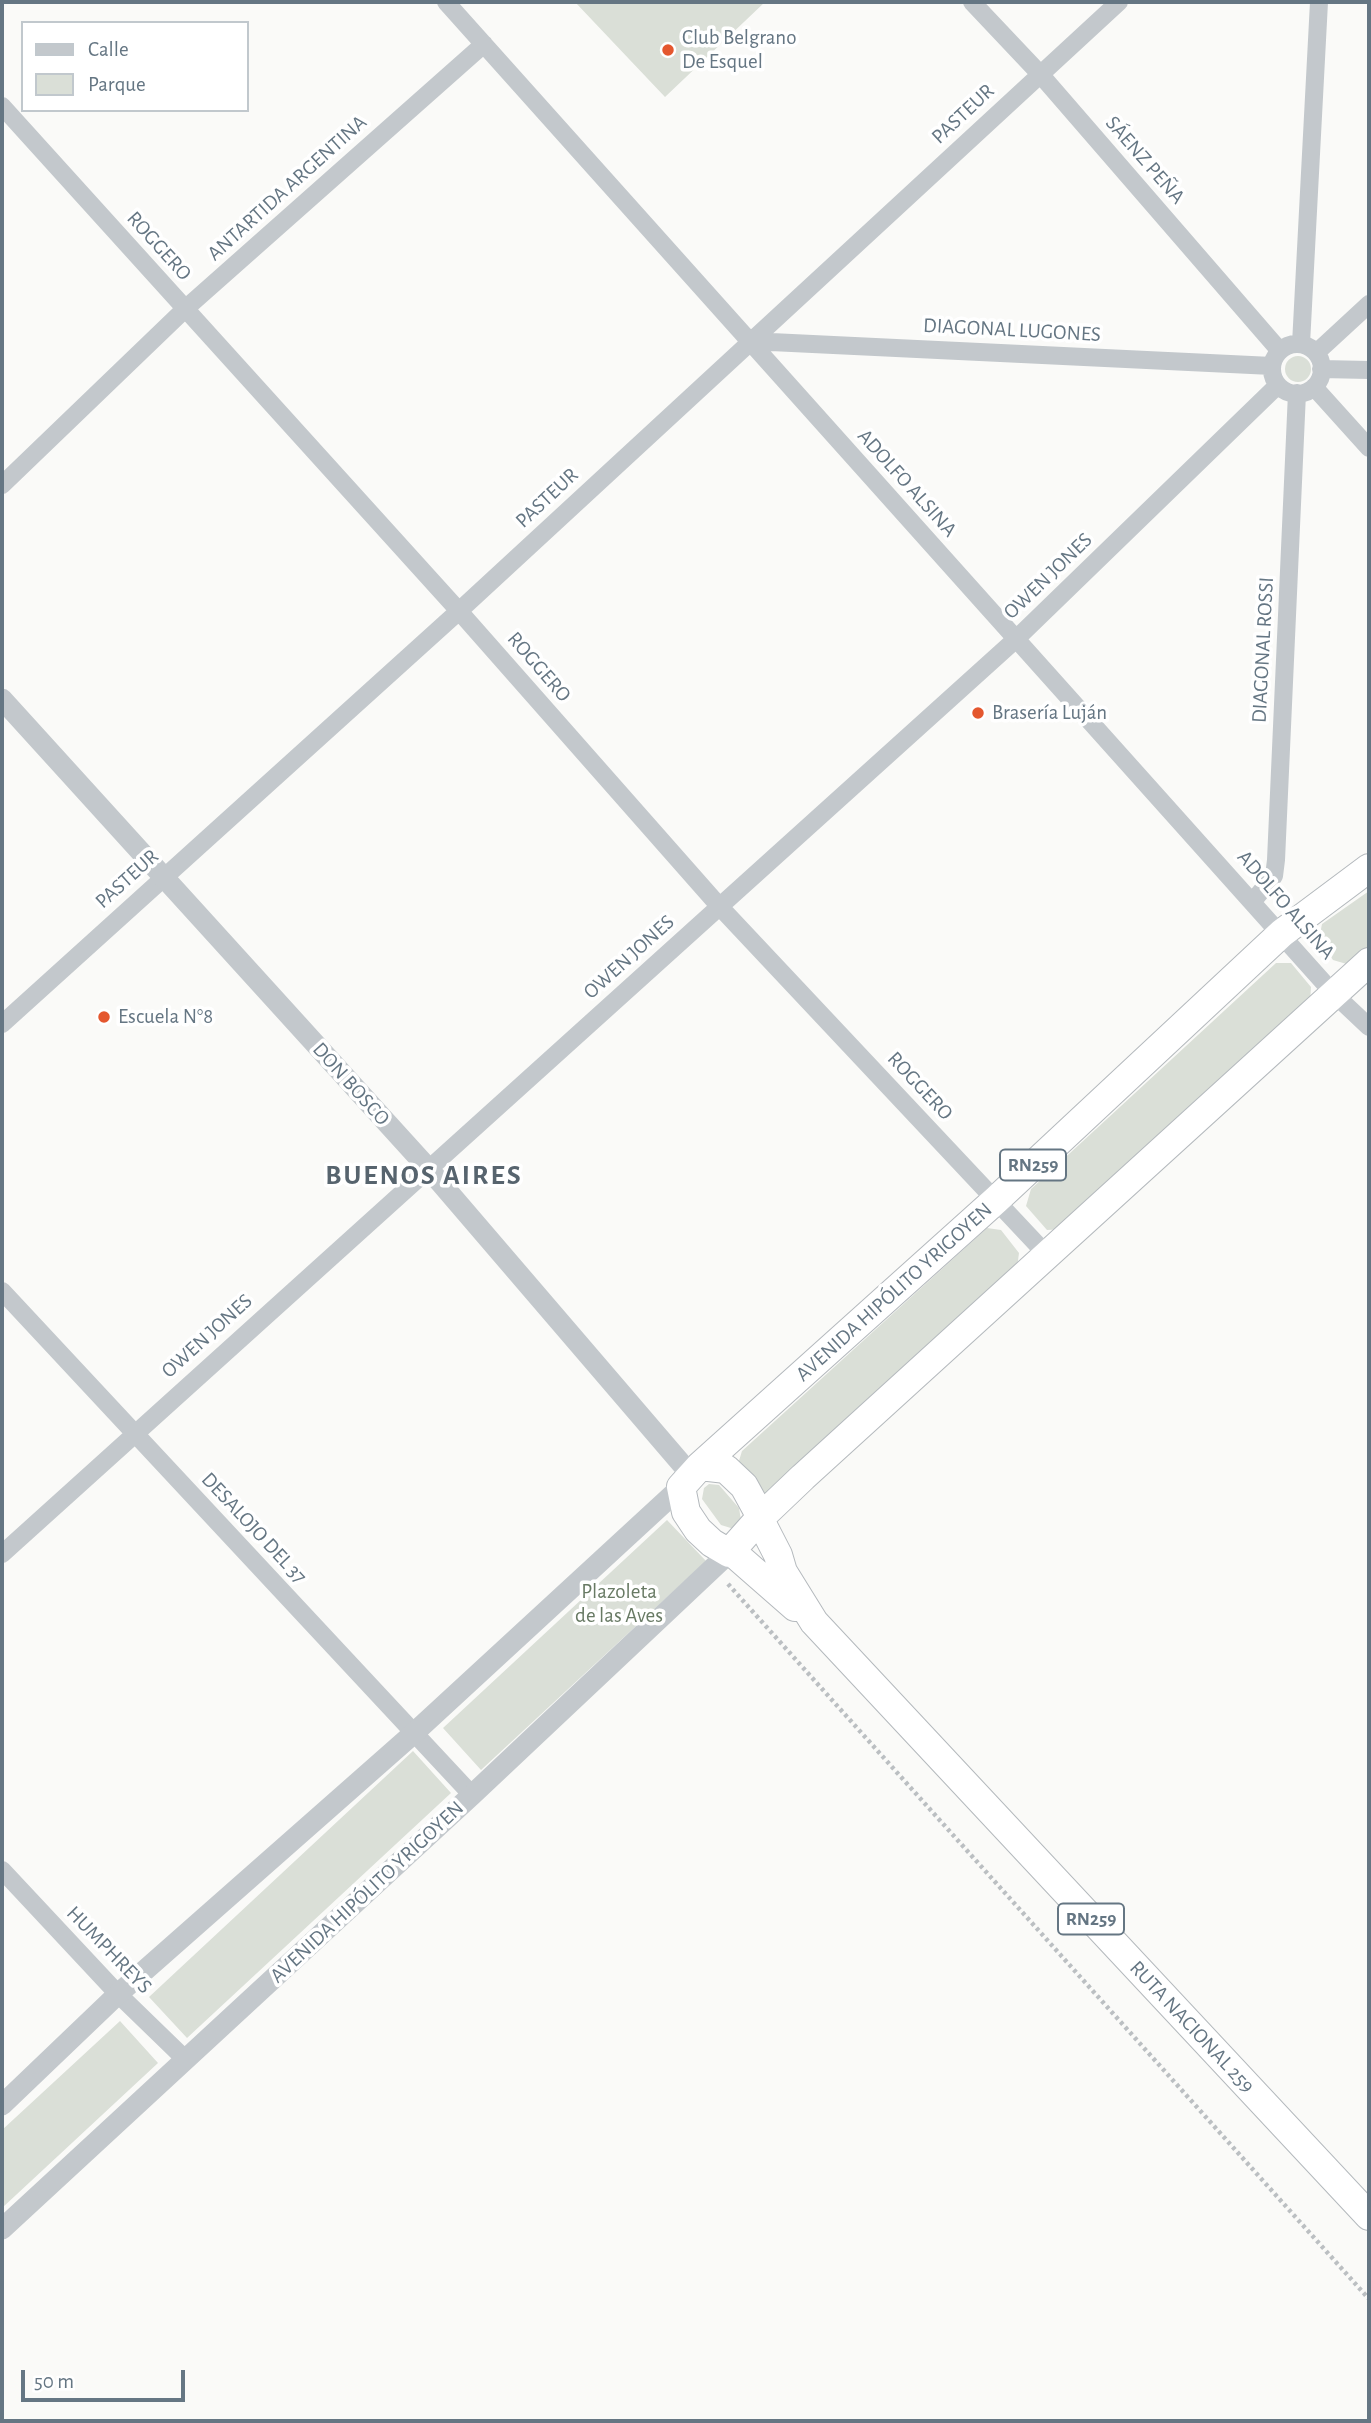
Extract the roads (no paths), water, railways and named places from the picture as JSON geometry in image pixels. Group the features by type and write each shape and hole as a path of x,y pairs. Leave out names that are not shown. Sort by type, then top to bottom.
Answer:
{"highway":[{"name":"AVENIDA HIPÓLITO YRIGOYEN","path":"691,1476 996,1200 1282,933 1369,867"},
{"path":"725,1557 760,1518 1369,962"},
{"name":"RN259","path":"725,1557 698,1530 686,1512 691,1476 726,1469 744,1486 760,1518"},
{"name":"RUTA NACIONAL 259","path":"760,1518 783,1572 814,1622"},
{"name":"RUTA NACIONAL 259","path":"725,1557 814,1622 1369,2216"}],"street":[{"name":"ADOLFO ALSINA","path":"446,2 1015,640 1282,933 1334,994 1369,1027"},
{"name":"SÁENZ PEÑA","path":"972,2 1040,74 1276,358"},
{"name":"PASTEUR","path":"2,1024 459,611 1119,2"},
{"path":"1313,356 1319,2"},
{"name":"ANTARTIDA ARGENTINA","path":"2,485 185,309 484,44"},
{"name":"ROGGERO","path":"2,106 459,611 720,907 1047,1255"},
{"path":"1313,356 1369,304"},
{"name":"DIAGONAL LUGONES","path":"750,341 1276,358"},
{"path":"1369,370 1313,356 1289,345 1276,358 1278,385 1305,390 1369,448"},
{"name":"DIAGONAL ROSSI","path":"1253,901 1274,876 1276,860 1305,390 1313,356"},
{"name":"OWEN JONES","path":"2,1554 427,1167 1015,640 1278,385"},
{"name":"DON BOSCO","path":"2,699 427,1167 691,1476"},
{"name":"DESALOJO DEL 37","path":"2,1291 472,1795"},
{"name":"AVENIDA HIPÓLITO YRIGOYEN","path":"2,2105 118,1994 414,1733 691,1476"},
{"name":"AVENIDA HIPÓLITO YRIGOYEN","path":"2,2229 725,1557"},
{"name":"HUMPHREYS","path":"2,1870 118,1994 185,2059"}],"place":[{"name":"Club Belgrano De Esquel","path":"668,50"},
{"name":"Brasería Luján","path":"978,713"},
{"name":"Escuela N°8","path":"104,1017"}],"district":[{"name":"BUENOS AIRES","path":"424,1176"}],"park label":[{"name":"Plazoleta de las Aves","path":"619,1604"}]}
